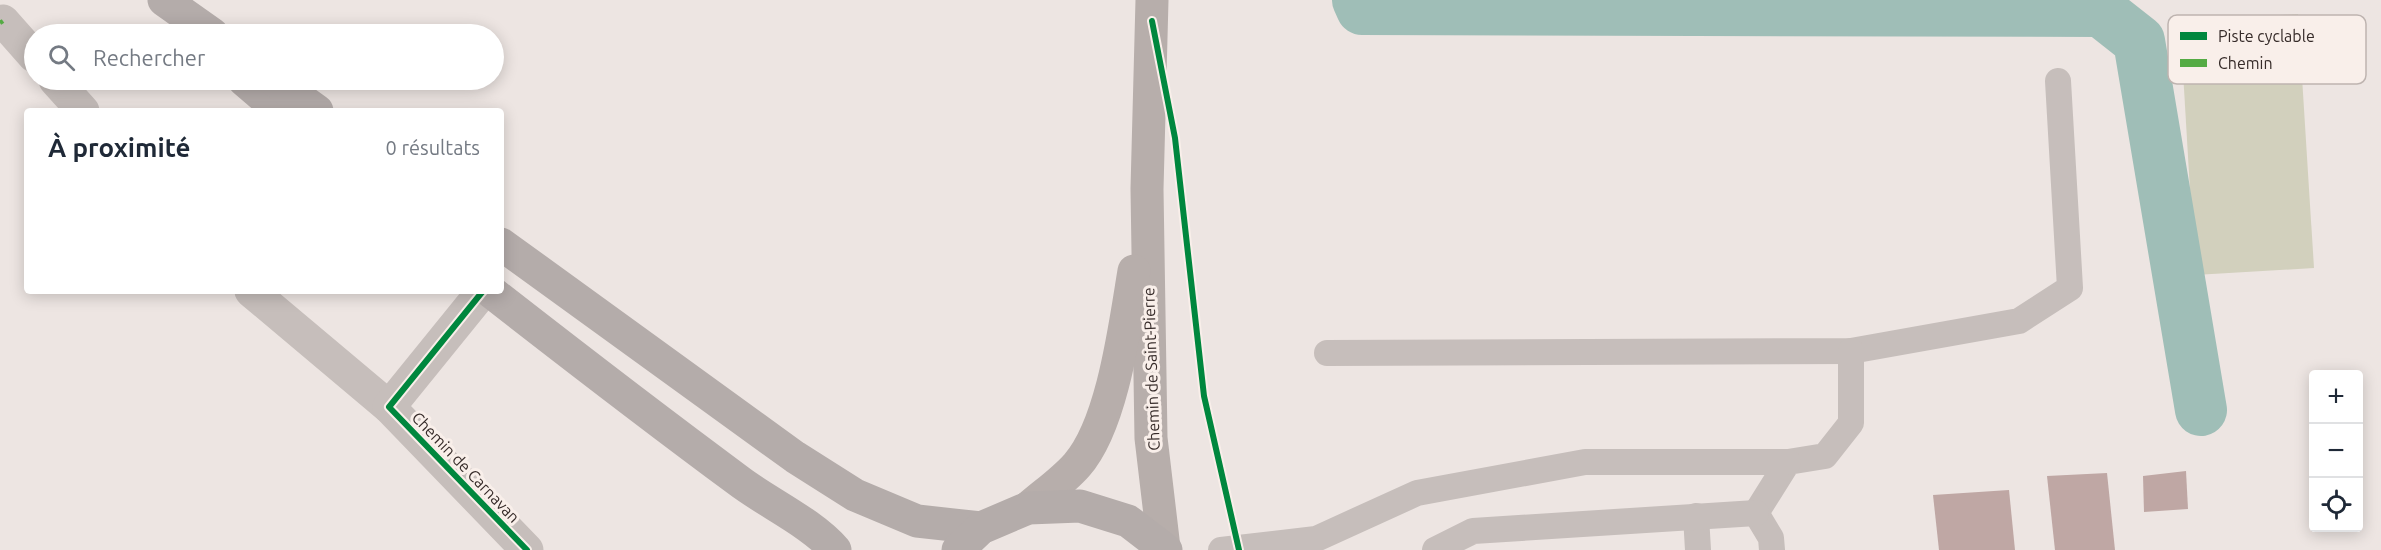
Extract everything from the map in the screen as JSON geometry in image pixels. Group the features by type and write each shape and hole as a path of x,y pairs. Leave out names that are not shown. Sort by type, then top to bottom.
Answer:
{"main road":[{"path":"153,0 181,24"},
{"path":"164,0 198,24"},
{"name":"Chemin de Saint-Pierre","path":"1152,0 1147,189 1151,438 1165,549"},
{"path":"256,90 277,108"},
{"path":"288,90 313,108"},
{"name":"Chemin de Saint-Pierre","path":"1028,508 1078,464 1103,418 1126,320 1147,189"},
{"path":"504,246 795,457 855,495 917,521 969,539 1028,508 1080,506 1128,521 1165,549"},
{"path":"494,294 636,405 763,499 826,540 835,550"}],"street":[{"path":"3,21 24,45"},
{"path":"64,90 80,108"},
{"path":"255,294 389,407"},
{"name":"Chemin de Carnavan","path":"481,294 389,407 527,550"}],"lane":[{"path":"1327,354 1851,351 2019,321 2070,288 2058,81"},
{"path":"1221,550 1311,544 1417,493 1586,462 1788,462 1825,456 1851,423 1851,351"},
{"path":"1756,513 1788,462"},
{"path":"1435,550 1473,531 1756,513"},
{"path":"1756,513 1771,538 1772,550"},
{"path":"1696,516 1698,550"}],"shaded area":[{"path":"2184,84 2302,84 2314,268 2195,275"}],"building":[{"path":"2186,471 2188,509 2144,512 2143,476"},
{"path":"2107,473 2115,550 2055,550 2047,476"},
{"path":"2009,490 2015,550 1939,550 1933,495"}],"waterway":[{"path":"1358,0 1362,9 2101,11 2139,41 2201,410"}],"cycle path":[{"path":"1152,21 1175,138 1204,396 1239,550"},
{"path":"481,294 389,407 527,550"}]}
